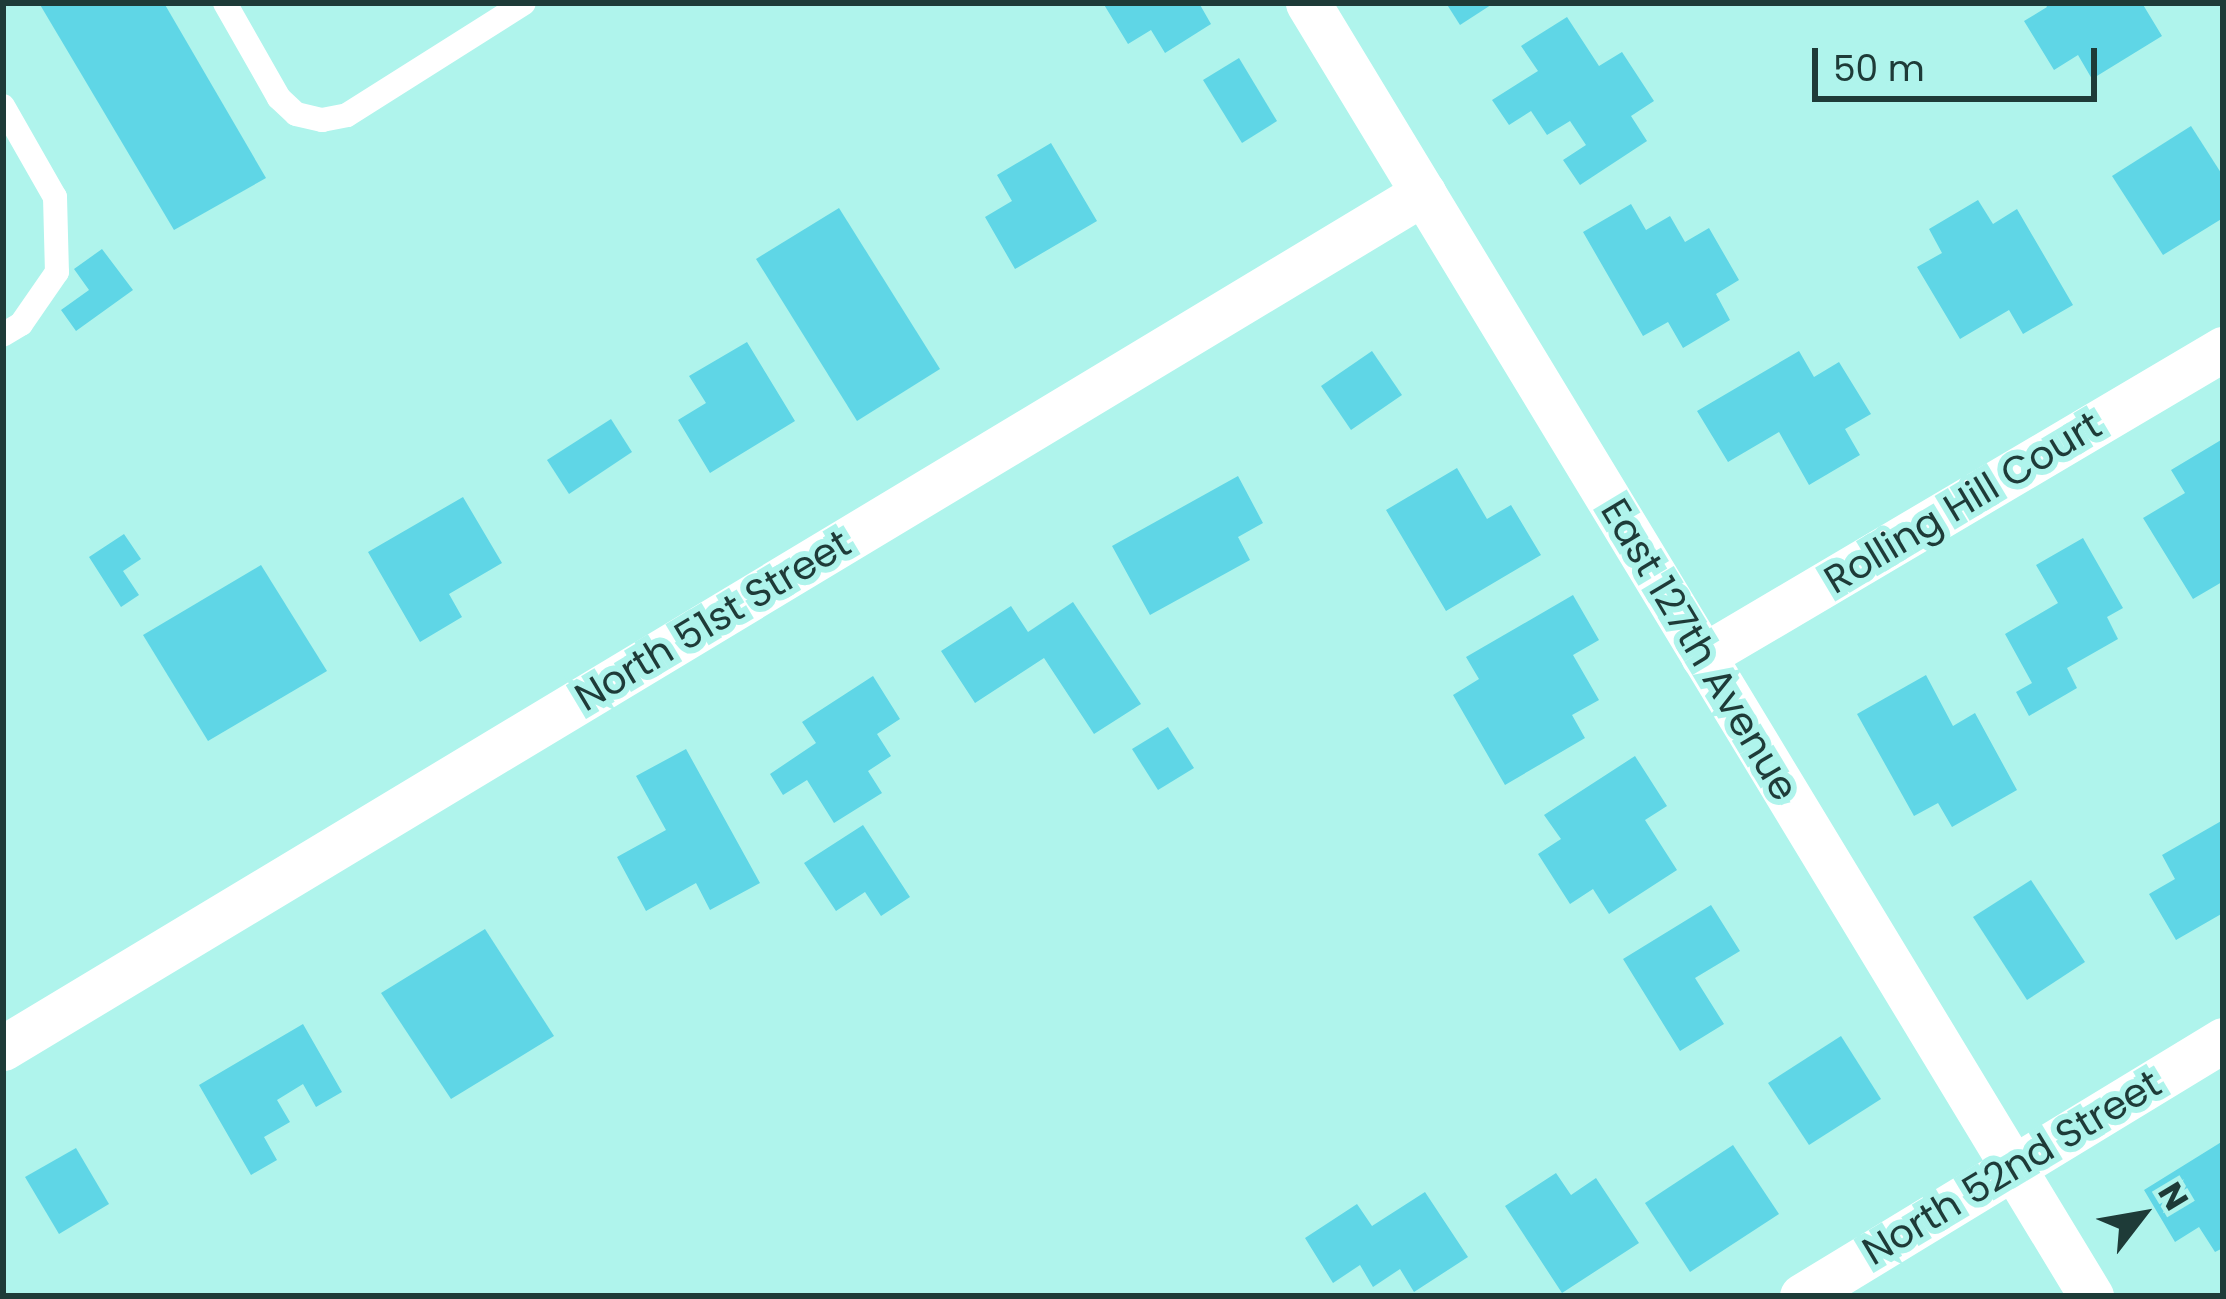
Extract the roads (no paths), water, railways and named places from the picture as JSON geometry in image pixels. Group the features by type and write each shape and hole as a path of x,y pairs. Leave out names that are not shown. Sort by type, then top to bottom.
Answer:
{"street":[{"name":"East 127th Avenue","path":"1308,3 2091,1296"},
{"name":"North 51st Street","path":"3,1048 1423,194"},
{"name":"Rolling Hill Court","path":"1703,656 2223,349"},
{"name":"North 52nd Street","path":"1802,1296 2223,1040"}],"lane":[{"path":"225,3 279,98 296,114 322,120 347,115 524,3"},
{"path":"3,106 55,197 57,272 21,324 3,335"}]}
